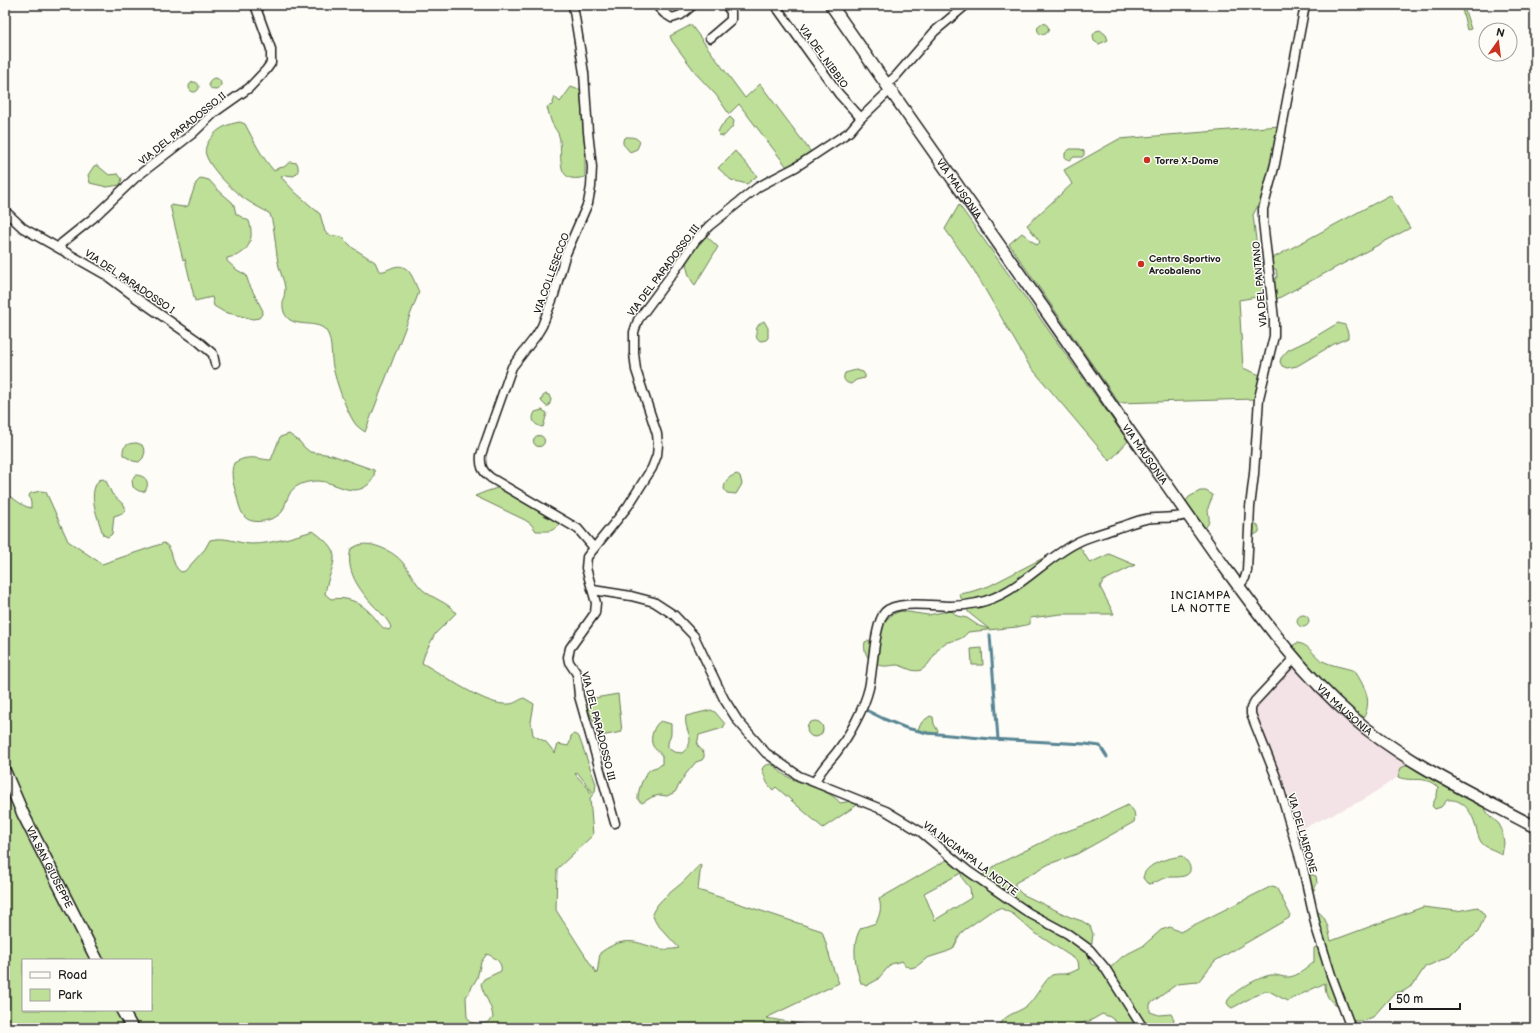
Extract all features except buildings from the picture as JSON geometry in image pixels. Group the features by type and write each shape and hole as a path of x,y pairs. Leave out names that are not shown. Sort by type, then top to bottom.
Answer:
{"main road":[{"name":"VIA MAUSONIA","path":"830,5 1238,586 1295,658 1328,694 1351,716 1385,743 1408,759 1535,826"},
{"name":"VIA SAN GIUSEPPE","path":"5,772 23,814 96,959"},
{"path":"123,1011 132,1028"}],"street":[{"name":"VIA DEL PARADOSSO II","path":"59,248 62,243 92,218 134,178 192,134 215,112 249,88 266,70 271,62 271,49 255,5"},
{"name":"VIA COLLESECCO","path":"573,5 584,73 592,167 591,187 588,203 565,256 554,296 542,326 518,358 510,372 481,454 480,462 481,468 490,478 578,529 594,548"},
{"path":"656,5 664,14 672,18 681,15 692,5"},
{"path":"710,38 731,20 731,12 726,5"},
{"name":"VIA DEL NIBBIO","path":"774,5 839,94 860,118"},
{"name":"VIA DEL PARADOSSO III","path":"615,823 579,696 577,674 569,662 568,657 570,648 594,613 596,603 586,565 587,558 628,506 652,468 657,455 657,434 636,370 634,332 638,320 695,241 709,226 758,187 796,167 849,132 935,31 966,5"},
{"name":"VIA DEL PANTANO","path":"1238,586 1245,578 1247,571 1250,507 1254,474 1259,398 1274,336 1274,318 1263,221 1263,209 1276,164 1305,5"},
{"name":"VIA DEL PARADOSSO I","path":"5,211 23,228 106,275 198,341 213,354 215,364"},
{"path":"815,782 822,768 836,754 848,737 861,709 869,689 874,649 880,624 884,614 890,608 906,605 965,605 986,600 1016,586 1065,550 1080,541 1143,520 1165,517 1182,517 1188,514"},
{"name":"VIA INCIAMPA LA NOTTE","path":"593,590 631,596 654,602 674,615 694,636 724,699 738,721 766,753 799,776 886,811 921,832 968,870 1029,913 1068,934 1090,950 1105,968 1143,1028"},
{"name":"VIA DELL'AIRONE","path":"1295,658 1255,701 1251,714 1276,777 1303,868 1316,927 1331,975 1351,1028"}],"shaded area":[{"path":"1291,662 1324,697 1364,734 1396,757 1409,764 1403,767 1399,772 1398,777 1361,801 1299,830 1285,785 1280,784 1255,723 1253,706"}],"green space":[{"path":"1461,5 1463,5 1471,29 1467,30"},
{"path":"1041,24 1045,24 1047,25 1047,33 1041,34 1038,31 1038,27"},
{"path":"691,25 745,98 760,84 811,152 787,167 739,104 729,114 716,95 699,77 672,41 670,36"},
{"path":"1100,30 1106,35 1108,40 1099,44 1094,41 1093,35 1096,31"},
{"path":"213,78 217,78 221,84 217,90 213,90 209,86 209,82"},
{"path":"192,82 196,82 198,83 198,91 192,92 189,89 189,85"},
{"path":"571,87 580,89 585,149 585,177 575,178 568,177 564,172 559,136 551,121 547,107 552,105 555,97 560,102"},
{"path":"730,117 734,121 733,126 724,136 719,135 718,132 721,126"},
{"path":"240,122 245,124 261,154 274,171 278,168 284,167 290,162 297,163 298,170 294,176 285,175 281,177 295,192 320,214 325,232 329,235 342,237 353,248 375,262 379,271 385,271 399,266 404,267 411,274 419,292 365,432 355,423 342,396 333,367 328,334 319,326 293,321 288,318 284,312 284,281 279,265 270,214 248,201 230,187 218,174 206,155 205,151 207,144 220,129 227,125"},
{"name":"Centro Sportivo Arcobaleno","path":"1279,126 1263,194 1253,215 1263,296 1239,300 1243,368 1260,375 1255,399 1119,403 1009,244 1022,233 1037,245 1040,242 1027,225 1072,184 1064,170 1119,139"},
{"path":"626,137 639,140 640,142 637,149 630,152 623,144 623,140"},
{"path":"1070,149 1079,149 1084,151 1084,155 1082,157 1074,157 1070,160 1065,158 1065,153"},
{"path":"735,151 757,176 747,184 731,180 718,168"},
{"path":"97,165 109,175 118,174 122,179 120,185 107,187 90,183 88,175 94,166"},
{"path":"201,178 209,180 232,202 236,214 249,221 251,235 247,248 240,254 227,258 227,261 237,270 246,275 263,311 259,318 253,319 224,312 214,306 212,297 195,301 185,259 183,260 170,205 184,207 188,206 196,183"},
{"path":"1390,195 1410,228 1275,300 1273,282 1277,277 1276,269 1271,269 1271,259"},
{"path":"959,205 1128,441 1110,461 1029,365 972,267 945,229"},
{"path":"700,230 718,247 695,285 688,272 686,256 690,241"},
{"path":"764,321 768,328 768,338 761,341 757,339 756,330 759,324"},
{"path":"1338,323 1345,325 1348,338 1334,344 1297,366 1287,368 1282,366 1280,362 1281,358 1288,350 1313,338"},
{"path":"856,370 863,372 865,378 856,380 851,384 847,383 844,379 845,373"},
{"path":"546,394 549,395 551,400 549,406 546,406 541,401 543,396"},
{"path":"542,410 547,413 543,427 536,424 533,420 535,412"},
{"path":"289,434 310,452 332,455 374,470 373,479 363,488 356,490 350,490 317,481 305,483 297,486 291,492 282,512 274,518 257,522 247,519 241,510 234,486 232,474 234,463 248,458 271,460 280,437"},
{"path":"539,435 543,437 545,441 543,445 539,447 535,445 533,441 535,437"},
{"path":"137,443 142,445 145,452 143,458 139,462 133,461 123,455 126,445"},
{"path":"737,474 740,476 742,484 736,494 727,493 724,489 726,481 731,476"},
{"path":"135,475 142,476 146,480 147,488 144,492 133,487 132,480"},
{"path":"103,479 106,481 112,494 125,506 123,513 114,516 112,534 108,537 103,535 93,500 95,486 99,480"},
{"path":"503,486 561,521 556,528 551,530 536,531 531,524 525,520 475,496"},
{"path":"41,491 46,492 68,541 102,564 164,543 170,549 175,565 181,572 185,571 205,549 210,540 221,539 259,544 282,540 313,531 324,540 333,553 333,567 327,583 325,594 331,599 338,598 356,602 366,609 382,627 389,630 391,627 383,615 368,599 354,579 350,565 350,557 351,549 364,544 377,546 389,551 403,563 417,584 423,590 449,606 456,613 435,634 425,653 422,663 465,689 489,700 500,704 509,704 515,703 524,698 534,704 531,722 533,735 546,742 555,753 558,744 568,746 571,736 574,734 579,737 596,784 595,792 590,798 593,835 557,869 556,910 597,974 600,953 612,945 623,942 632,942 658,948 679,948 656,923 652,914 658,904 701,864 698,890 822,931 839,983 766,1018 805,1025 805,1028 135,1028 126,1011 152,1011 152,959 100,959 26,812 5,763 5,495 31,508 29,495 31,493","holes":["577,772 592,791 590,794 589,789 575,774","487,954 501,965 501,971 484,979 481,984 493,1018 486,1023 472,1023 467,1017 466,997 477,978 481,962"]},
{"path":"1200,491 1206,491 1213,495 1208,508 1209,521 1205,528 1186,501 1189,497"},
{"path":"1252,521 1258,526 1259,532 1251,537"},
{"path":"1076,541 1090,563 1109,554 1135,565 1103,581 1100,587 1114,614 1061,614 1030,618 1030,624 1017,627 968,632 965,636 958,640 948,642 941,646 930,662 918,671 898,665 881,666 869,659 864,647 865,642 878,637 882,623 893,614 901,611 928,615 948,611 953,612 957,616 967,618 979,626 989,629 969,613 959,594 989,586"},
{"path":"1301,615 1305,615 1309,621 1305,627 1301,627 1297,623 1297,619"},
{"path":"1297,643 1305,645 1318,658 1325,662 1355,671 1365,689 1368,700 1363,719 1329,687 1292,646"},
{"path":"982,648 983,665 972,665 971,649"},
{"path":"618,694 622,732 601,736 583,700"},
{"path":"711,710 715,712 725,724 723,728 699,735 697,745 704,753 702,760 696,762 685,775 675,792 667,796 660,795 652,797 642,803 638,800 640,788 648,771 662,764 662,756 652,743 652,736 656,725 661,721 671,724 671,734 668,748 674,752 682,753 687,748 690,739 686,727 686,716"},
{"path":"930,716 933,717 934,724 938,731 936,734 926,734 918,729 922,722"},
{"path":"815,721 822,726 823,729 818,736 815,737 808,732 807,729 812,722"},
{"path":"770,764 791,778 830,794 840,803 852,801 860,803 823,828 776,787 773,790 768,785 762,769 764,766"},
{"path":"1409,764 1481,803 1489,815 1499,824 1502,830 1504,843 1502,855 1485,846 1481,842 1472,816 1466,807 1458,801 1447,800 1441,807 1435,809 1432,806 1437,795 1438,788 1429,781 1403,779 1398,777 1401,768"},
{"path":"5,781 93,959 22,959 22,1011 119,1011 128,1028 5,1028"},
{"path":"1128,805 1134,812 1134,822 1077,854 1049,864 1015,883 1015,887 1022,894 1090,926 1093,934 1091,949 1037,915 981,876 996,865 1059,834 1090,823"},
{"path":"1182,856 1190,866 1190,872 1188,874 1182,877 1161,879 1150,884 1143,878 1148,869 1158,862"},
{"path":"950,858 1089,951 1088,955 1091,964 1103,969 1141,1028 1124,1028 1110,1017 1102,1014 1090,1021 1064,1028 999,1028 1001,1023 1007,1017 1027,1006 1052,975 1068,974 1079,969 1078,961 1032,931 1013,914 1000,908 990,912 963,931 953,949 927,958 917,966 911,968 906,966 902,961 891,964 877,980 866,986 861,983 857,969 855,955 856,941 861,928 876,923 880,911 879,899","holes":["961,873 962,878 970,888 971,898 935,920 924,893"]},
{"path":"1305,874 1316,876 1317,883 1314,890 1310,893"},
{"path":"1272,886 1276,887 1290,914 1289,918 1215,961 1198,982 1177,984 1150,1004 1150,1012 1159,1015 1171,1014 1174,1019 1172,1028 1144,1028 1108,970 1123,956 1143,946 1161,930 1170,927 1180,932"},
{"path":"1423,907 1457,911 1478,907 1485,916 1478,932 1473,937 1462,943 1448,957 1425,967 1413,985 1404,991 1394,993 1373,1017 1363,1021 1350,1021 1313,910 1321,914 1324,918 1328,927 1331,941"},
{"path":"1319,946 1340,1006 1328,997 1325,983 1287,1001 1269,991 1264,991 1232,1008 1227,1003 1229,999 1239,990 1260,978 1273,975 1289,977 1299,973 1314,962 1314,948"}],"waterway":[{"path":"990,635 998,739"},
{"path":"868,711 906,728 928,733 991,739 1100,746 1107,757"}],"place":[{"name":"Torre X-Dome","path":"1147,160"},
{"name":"Centro Sportivo Arcobaleno","path":"1141,264"}],"district":[{"name":"INCIAMPA LA NOTTE","path":"1201,601"}]}
